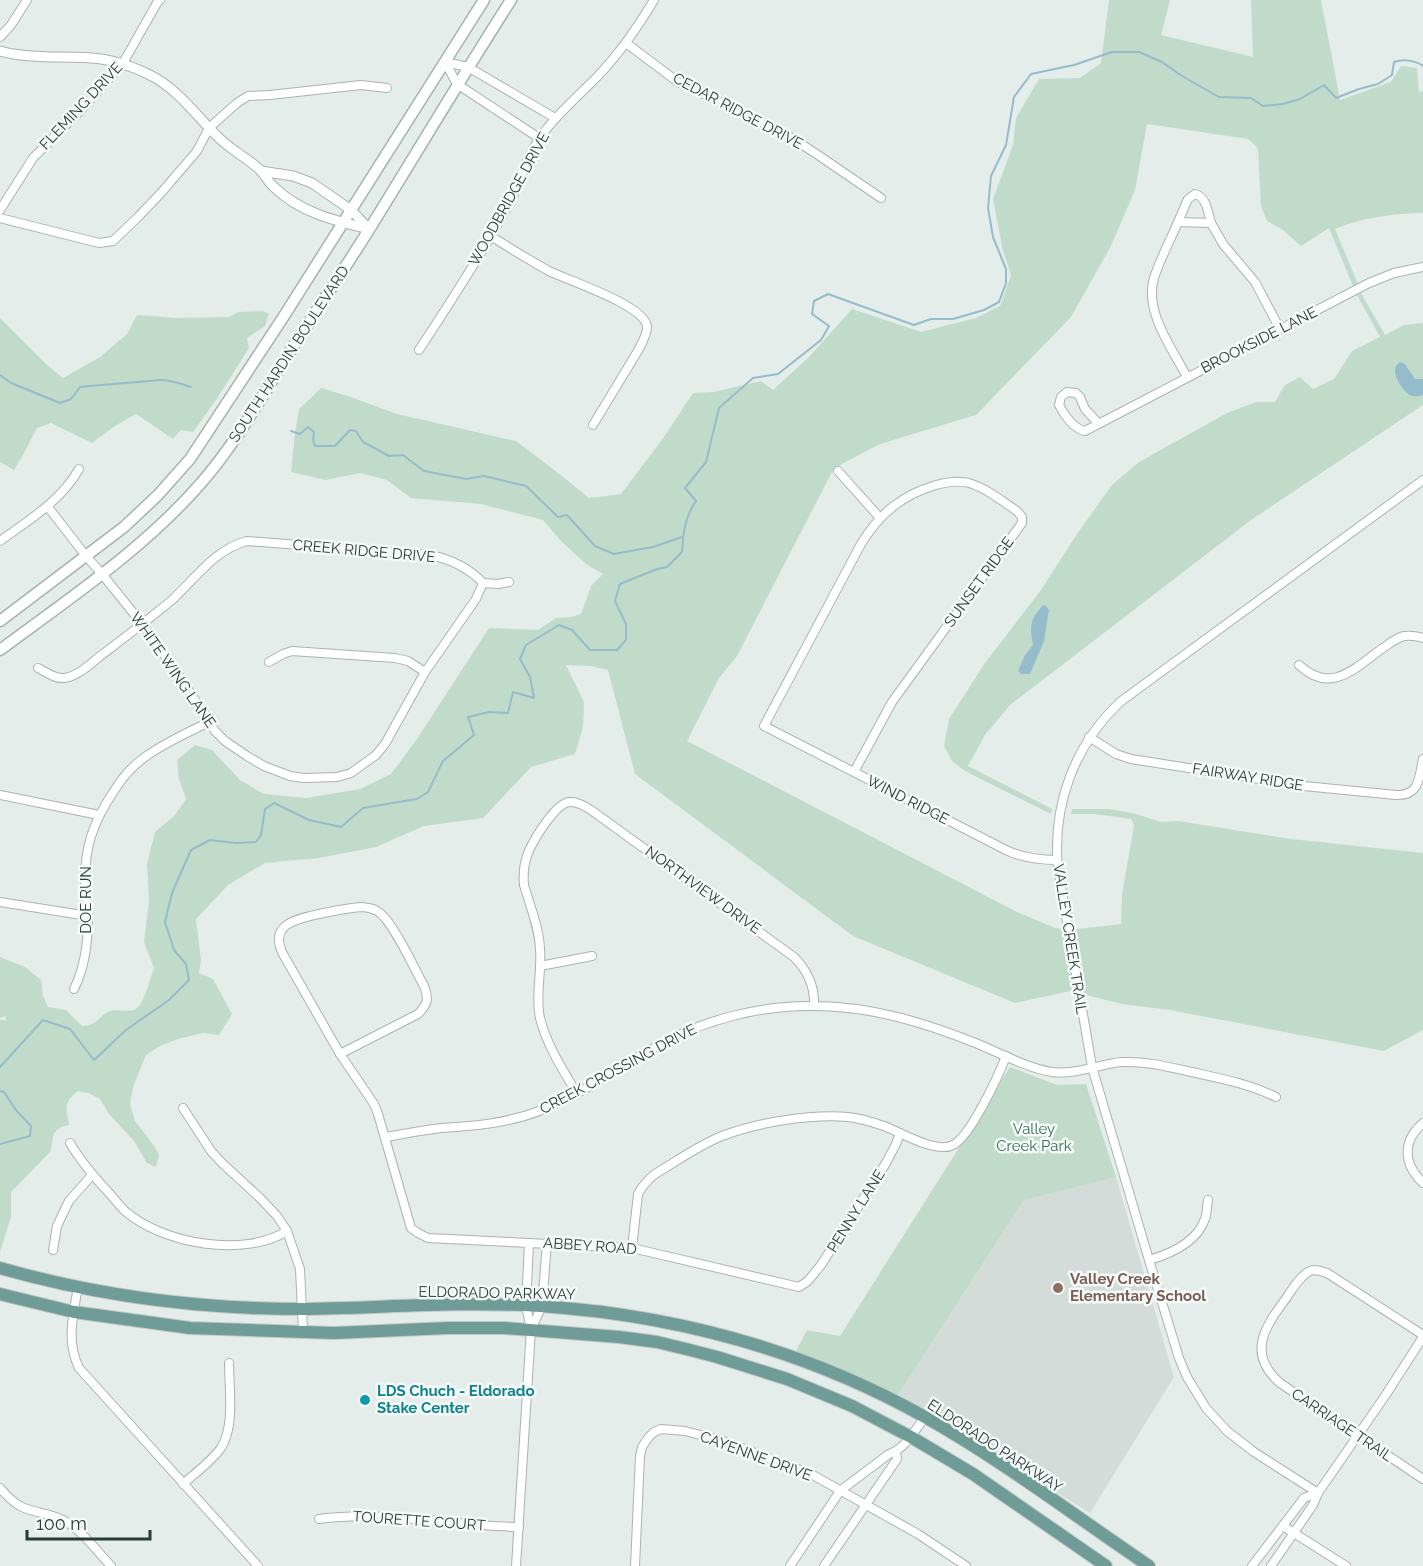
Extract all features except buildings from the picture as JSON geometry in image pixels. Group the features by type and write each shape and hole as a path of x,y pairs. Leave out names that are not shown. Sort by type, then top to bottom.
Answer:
{"main road":[{"name":"SOUTH HARDIN BOULEVARD","path":"0,621 124,527 158,495 190,459 284,316 484,0"},
{"name":"SOUTH HARDIN BOULEVARD","path":"0,650 102,573 167,519 218,463 256,408 511,0"},
{"name":"ELDORADO PARKWAY","path":"0,1268 78,1287 174,1302 302,1309 542,1306 645,1318 741,1340 838,1375 925,1417 987,1455 1149,1566"},
{"path":"0,1294 74,1312 190,1328 344,1332 484,1327 571,1332 657,1342 717,1357 787,1379 852,1406 911,1437 983,1481 1106,1566"}],"street":[{"path":"0,37 11,25 27,0"},
{"name":"FLEMING DRIVE","path":"0,210 33,158 123,63 160,0"},
{"name":"WOODBRIDGE DRIVE","path":"419,350 510,203 522,169 539,138 555,117 598,75 626,43 654,0"},
{"name":"CEDAR RIDGE DRIVE","path":"626,43 678,82 792,138 881,198"},
{"path":"0,51 31,57 93,58 123,63 149,75 169,86 222,142 238,151 261,171 274,187 295,204 343,223 369,229"},
{"path":"445,62 468,67 555,117"},
{"path":"445,62 458,84 539,138"},
{"path":"0,218 99,243 113,241 145,210 197,151 209,128 248,96 361,85 387,88"},
{"path":"261,171 293,176 312,183 351,210 369,229"},
{"path":"1187,377 1154,312 1152,300 1154,278 1188,199 1195,194 1203,198 1211,224 1223,244 1255,282 1280,329"},
{"path":"1178,222 1211,224"},
{"path":"491,236 549,271 599,292 627,306 642,317 646,327 645,336 593,425"},
{"name":"BROOKSIDE LANE","path":"1098,423 1085,409 1076,393 1067,392 1061,397 1060,408 1079,430 1085,431 1369,283 1394,273 1423,267"},
{"path":"0,541 48,507 67,487 79,469"},
{"path":"838,471 880,518"},
{"name":"VALLEY CREEK TRAIL","path":"1318,1493 1243,1444 1220,1424 1190,1384 1179,1358 1092,1066 1057,860 1057,825 1065,789 1074,765 1089,737 1112,710 1134,690 1423,480"},
{"name":"SUNSET RIDGE","path":"764,726 861,544 880,518 892,506 917,491 940,484 956,482 971,484 985,490 1020,514 1022,520 1020,526 892,702 854,772"},
{"name":"WHITE WING LANE","path":"48,507 142,625 215,731 225,741 255,761 290,777 338,777 351,773 376,755 386,744 425,672 476,599 483,583"},
{"name":"CREEK RIDGE DRIVE","path":"142,625 218,556 235,544 247,541 430,555 452,562 483,583"},
{"path":"483,583 509,582"},
{"path":"38,668 58,678 69,677 78,673 142,625"},
{"path":"1299,665 1315,677 1334,678 1356,668 1396,639 1408,636 1423,638"},
{"path":"269,662 292,651 308,652 395,658 408,661 425,672"},
{"name":"DOE RUN","path":"74,989 85,957 88,916 85,866 90,840 99,815 134,765 159,748 209,722"},
{"name":"WIND RIDGE","path":"764,726 1017,855 1057,860"},
{"name":"FAIRWAY RIDGE","path":"1089,737 1116,754 1137,760 1304,786 1401,795 1412,792 1418,781 1423,759"},
{"path":"0,795 99,815"},
{"name":"NORTHVIEW DRIVE","path":"540,966 538,933 524,885 525,866 528,853 551,817 563,804 571,802 591,810 794,957 804,967 810,979 814,1006"},
{"path":"0,902 88,916"},
{"path":"339,1054 418,1014 427,1003 428,995 388,921 372,908 344,908 298,918 283,928 278,940 279,947 339,1054 374,1104 386,1137"},
{"path":"577,1094 556,1057 540,1016 538,992 540,966 592,956"},
{"name":"CREEK CROSSING DRIVE","path":"386,1137 485,1125 507,1121 541,1110 577,1094 694,1027 747,1013 787,1007 814,1006 857,1010 903,1018 953,1034 1041,1070 1078,1071 1092,1066 1120,1062 1143,1062 1243,1083 1276,1097"},
{"path":"632,1248 637,1200 642,1186 655,1174 708,1143 723,1136 766,1124 828,1116 867,1120 929,1144 940,1147 952,1146 964,1134 989,1093 1006,1056"},
{"path":"183,1108 211,1151 260,1197 287,1231 300,1269 303,1331"},
{"path":"1423,1123 1412,1136 1408,1150 1411,1168 1423,1183"},
{"name":"PENNY LANE","path":"803,1284 813,1276 842,1234 886,1163 900,1133"},
{"name":"ABBEY ROAD","path":"386,1137 411,1228 428,1238 632,1248 712,1265 792,1286 799,1287 803,1284"},
{"path":"70,1143 92,1175 126,1212 156,1230 185,1239 231,1246 249,1245 278,1237 287,1231"},
{"path":"53,1250 57,1226 69,1201 92,1175"},
{"path":"1149,1260 1173,1251 1195,1234 1206,1219 1208,1200"},
{"path":"516,1566 531,1329 526,1306 529,1243"},
{"path":"531,1329 542,1306 547,1243"},
{"name":"CARRIAGE TRAIL","path":"1423,1336 1320,1270 1308,1272 1295,1285 1262,1339 1261,1348 1265,1367 1280,1383 1423,1479"},
{"path":"78,1287 71,1347 79,1368 258,1566"},
{"path":"1271,1566 1423,1336"},
{"path":"183,1484 214,1455 225,1440 230,1412 229,1363"},
{"path":"790,1566 840,1491 889,1454 896,1452 911,1437 925,1417"},
{"name":"CAYENNE DRIVE","path":"635,1566 640,1456 642,1447 648,1438 661,1429 685,1431 723,1441 811,1474 918,1534 966,1566"},
{"path":"824,1566 897,1459 896,1452"},
{"path":"0,1488 22,1507 52,1515 73,1526 111,1566"},
{"path":"1252,1566 1304,1498 1318,1493"},
{"name":"TOURETTE COURT","path":"320,1519 358,1516 429,1520 485,1527 519,1527"},
{"path":"1283,1526 1346,1566"}],"shaded area":[{"name":"Valley Creek Elementary School","path":"1116,1177 1174,1377 1090,1513 898,1395 1024,1200"}],"green space":[{"path":"1109,0 1170,0 1161,35 1253,57 1251,0 1321,0 1340,100 1391,82 1401,66 1417,68 1419,92 1423,91 1423,213 1378,217 1335,229 1358,284 1353,286 1329,228 1301,246 1283,230 1267,221 1261,206 1258,150 1248,139 1147,124 1135,190 1111,246 1071,317 976,415 880,444 842,464 832,472 737,656 719,678 687,741 1015,911 1055,928 1076,929 1121,924 1122,895 1134,825 1131,819 1094,814 1071,814 1072,809 1110,809 1161,822 1178,821 1291,839 1423,853 1423,1030 1384,1051 1170,1010 1122,1004 1070,991 1015,1003 853,936 635,774 608,670 590,666 566,665 584,702 583,727 575,754 531,767 483,818 424,826 376,847 319,858 265,863 228,885 196,919 201,960 199,973 213,979 232,1014 219,1035 203,1033 178,1039 146,1055 133,1087 130,1104 135,1121 159,1155 156,1167 147,1163 134,1141 109,1114 100,1099 78,1091 68,1102 69,1125 61,1127 54,1133 50,1152 11,1192 11,1217 0,1252 0,1020 5,1021 6,1019 5,1016 0,1018 0,957 25,967 41,980 43,996 48,1007 66,1010 82,1026 95,1023 110,1011 134,1010 144,998 154,968 144,942 149,902 147,864 155,832 174,816 186,799 179,779 177,760 195,745 212,750 240,780 264,794 306,798 360,789 391,774 417,739 489,628 538,630 556,618 581,614 591,586 603,574 586,564 561,541 543,520 481,504 411,498 387,480 360,473 326,480 291,472 299,409 321,388 397,414 516,441 589,498 621,494 664,437 693,393 714,392 761,381 773,390 809,357 852,309 921,332 976,318 1000,306 1011,275 1003,251 993,199 1013,145 1016,118 1039,79 1080,78 1101,63"},
{"path":"1361,293 1385,335 1404,325 1423,323 1423,405 1251,520 1010,705 985,735 968,766 1052,809 1051,814 965,771 952,761 944,746 949,719 985,663 1041,590 1112,485 1139,462 1227,413 1256,402 1275,402 1285,385 1300,377 1313,389 1334,379 1352,351 1380,337 1357,295"},
{"path":"263,311 269,314 265,326 247,338 249,348 193,432 181,430 173,439 136,414 92,443 51,423 37,428 14,470 0,462 0,318 63,378 100,357 127,334 137,315 175,318 229,317 238,312"},
{"name":"Valley Creek Park","path":"1010,1067 1057,1085 1086,1084 1116,1177 1024,1200 898,1395 796,1351 807,1330 840,1336"}],"water":[{"path":"1400,362 1405,364 1415,379 1423,379 1423,395 1410,395 1401,385 1395,370"},
{"path":"1043,605 1049,610 1044,641 1030,674 1021,674 1018,671 1033,645 1031,628 1033,620"}],"waterway":[{"path":"0,1067 43,1020 70,1029 94,1060 126,1030 169,1000 189,980 186,964 174,950 165,922 172,893 191,850 210,840 236,843 256,842 261,835 265,809 274,803 309,820 341,827 363,808 417,799 428,792 443,761 474,735 468,717 489,712 508,713 513,692 534,698 530,677 520,659 526,645 559,625 572,630 590,650 617,650 626,640 626,624 615,601 620,584 667,567 682,552 685,525 696,501 685,488 706,462 719,408 753,378 778,374 821,340 829,326 812,314 814,301 828,294 914,325 931,319 953,319 984,310 999,302 1006,283 1006,269 993,237 988,208 991,176 1006,145 1014,97 1031,74 1074,65 1112,52 1139,52 1162,62 1219,97 1251,98 1263,106 1300,99 1324,85 1336,98 1378,84 1392,75 1394,62 1413,61 1423,66"},
{"path":"0,375 11,383 60,403 71,399 80,387 163,380 191,387"},
{"path":"291,431 300,434 308,427 314,432 315,446 335,446 350,430 356,431 363,442 389,456 403,455 424,471 466,479 484,476 526,486 558,517 567,515 595,546 614,554 653,547 682,537"},
{"path":"0,1091 4,1092 31,1126 30,1136 0,1144"}],"place":[{"name":"Valley Creek Elementary School","path":"1058,1288"},
{"name":"LDS Chuch - Eldorado Stake Center","path":"365,1400"}]}
